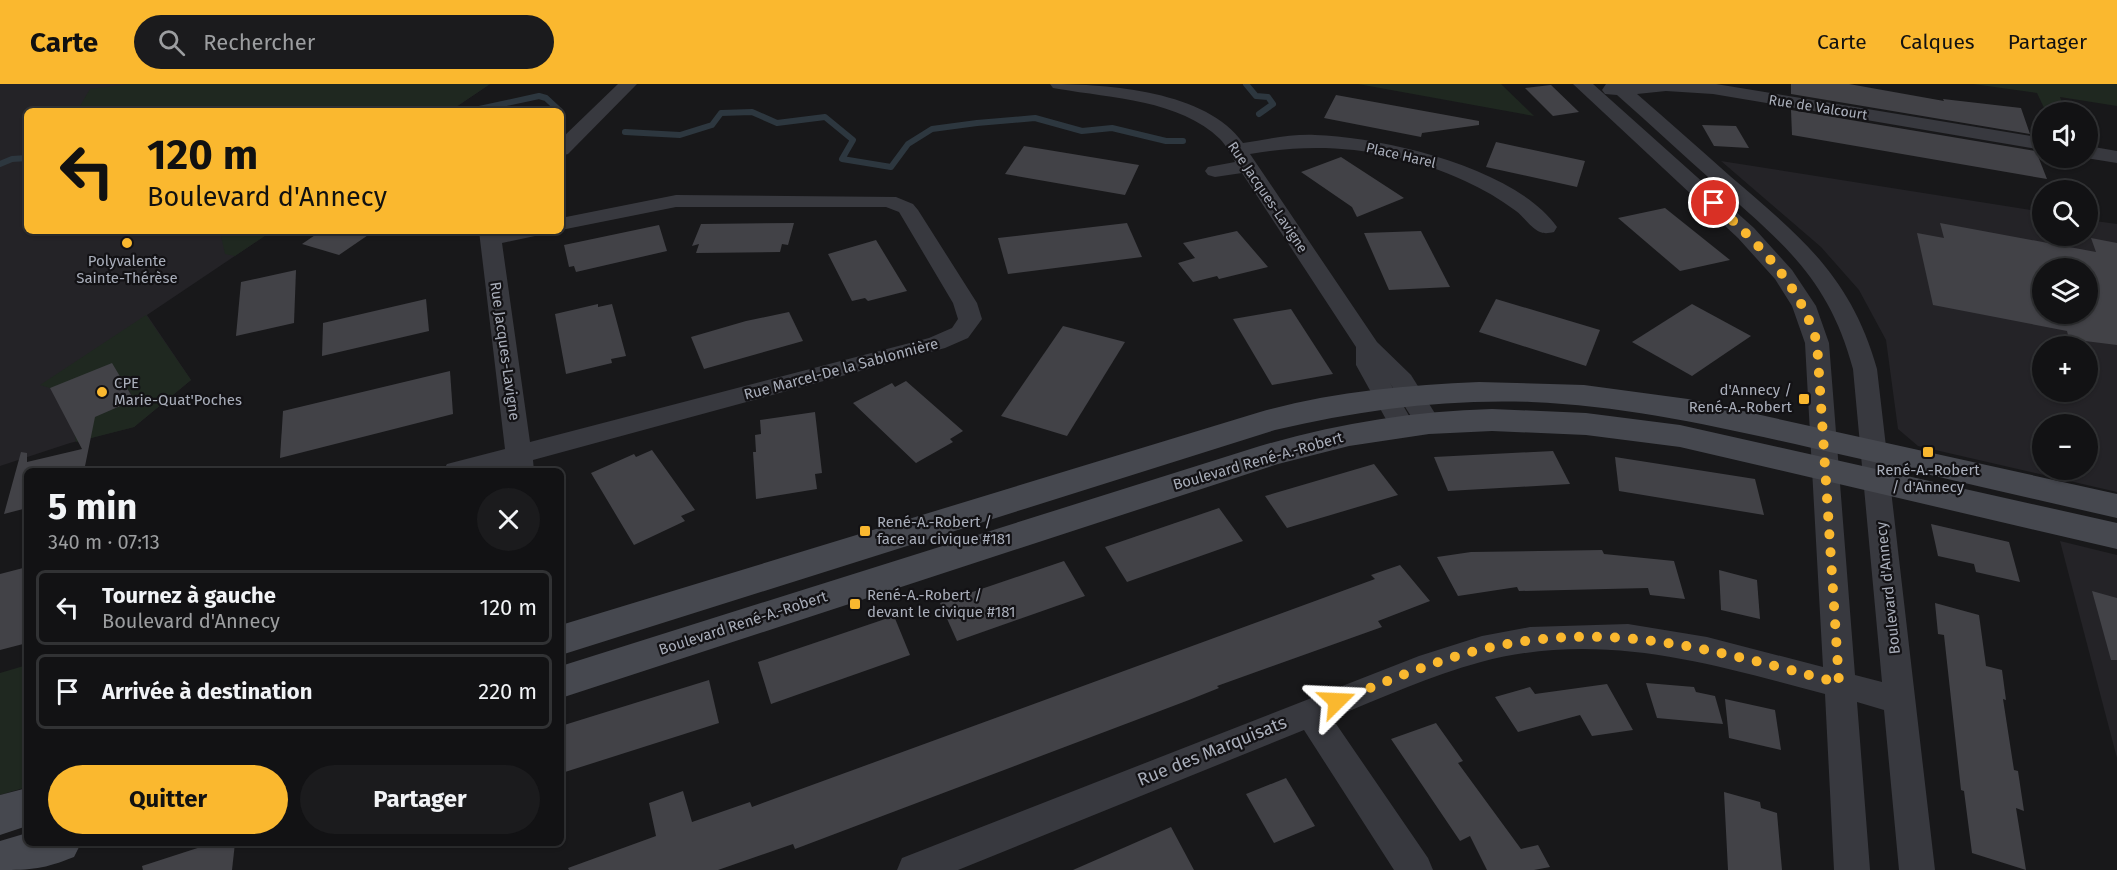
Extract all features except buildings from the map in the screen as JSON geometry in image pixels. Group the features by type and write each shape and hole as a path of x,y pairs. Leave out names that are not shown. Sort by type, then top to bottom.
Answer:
{"street":[{"path":"564,147 628,84"},
{"name":"Rue Jacques-Lavigne","path":"1059,84 1183,109 1214,124 1228,136 1368,347 1368,364 1407,410"},
{"name":"Rue de Valcourt","path":"1603,87 1666,86 1713,90 2032,142"},
{"path":"1603,87 1754,241 1794,288 1806,311 1817,343 1852,870"},
{"name":"Boulevard d'Annecy","path":"1603,87 1796,245 1831,287 1859,340 1865,369 1917,870"},
{"name":"Place Harel","path":"1215,171 1243,158 1291,142 1325,141 1426,159 1455,170 1511,198 1531,212 1546,227"},
{"path":"2098,154 2117,157"},
{"name":"Rue Marcel-De la Sablonnière","path":"520,463 937,344 960,333 970,318 965,303 911,214 906,208 889,201 676,201 564,223"},
{"name":"Rue Jacques-Lavigne","path":"490,235 520,463"},
{"name":"Boulevard René-A.-Robert","path":"564,639 1271,420 1329,406 1625,428 1705,441 1825,454 1874,465 2117,506"},
{"name":"Boulevard René-A.-Robert","path":"564,681 1271,454 1323,441 1407,410"},
{"path":"480,468 520,463"},
{"name":"Boulevard René-A.-Robert","path":"1874,465 2117,536"},
{"name":"Rue des Marquisats","path":"915,870 1310,712 1451,658 1505,644 1565,638 1628,637 1670,642 1900,700"},
{"path":"1310,712 1415,870"},
{"path":"0,815 24,808"},
{"path":"0,862 50,846"}],"shaded area":[{"name":"Polyvalente Sainte-Thérèse","path":"0,84 490,84 454,108 24,108 24,234 268,234 147,315 191,380 134,427 70,443 0,466"},
{"path":"130,84 490,84 454,108 79,108 90,89"},
{"path":"1358,84 1501,84 1534,116"},
{"path":"1973,84 2117,84 2117,106 2060,97 2062,102 2041,102 2037,93"},
{"path":"1721,161 2032,210 2032,246 2098,246 2098,221 2117,224 2117,492 2065,480 2098,480 2098,414 2032,414 2032,472 1918,446 1898,429 1886,340 1859,290 1821,247"},
{"path":"268,234 235,256 225,254 221,236"},
{"path":"146,315 191,380 134,427 76,442 73,426 134,400 129,390 123,393 50,388 40,385"},
{"path":"2060,541 2117,555 2117,758"},
{"path":"24,666 24,788 0,795 0,673"}],"waterway":[{"path":"1246,84 1256,96 1268,97 1273,104 1259,114"},
{"path":"484,108 539,96 546,98 557,108"},
{"path":"625,132 680,135 712,125 721,113 752,112 777,123 825,117 853,140 842,159 891,167 908,144 932,129 977,123 1035,118 1082,131 1112,128 1166,141 1183,141"},
{"path":"0,164 12,159 24,158"}],"place":[{"name":"Polyvalente Sainte-Thérèse","path":"127,243"},
{"name":"CPE Marie-Quat'Poches","path":"102,392"},
{"name":"d'Annecy / René-A.-Robert","path":"1804,399"},
{"name":"René-A.-Robert / d'Annecy","path":"1928,452"},
{"name":"René-A.-Robert / face au civique #181","path":"865,531"},
{"name":"René-A.-Robert / devant le civique #181","path":"855,604"}],"route":[{"path":"1337,701 1430,665 1479,650 1530,640 1597,636 1628,637 1679,644 1839,683 1819,354 1814,330 1804,306 1784,275 1754,241 1714,203"}]}
